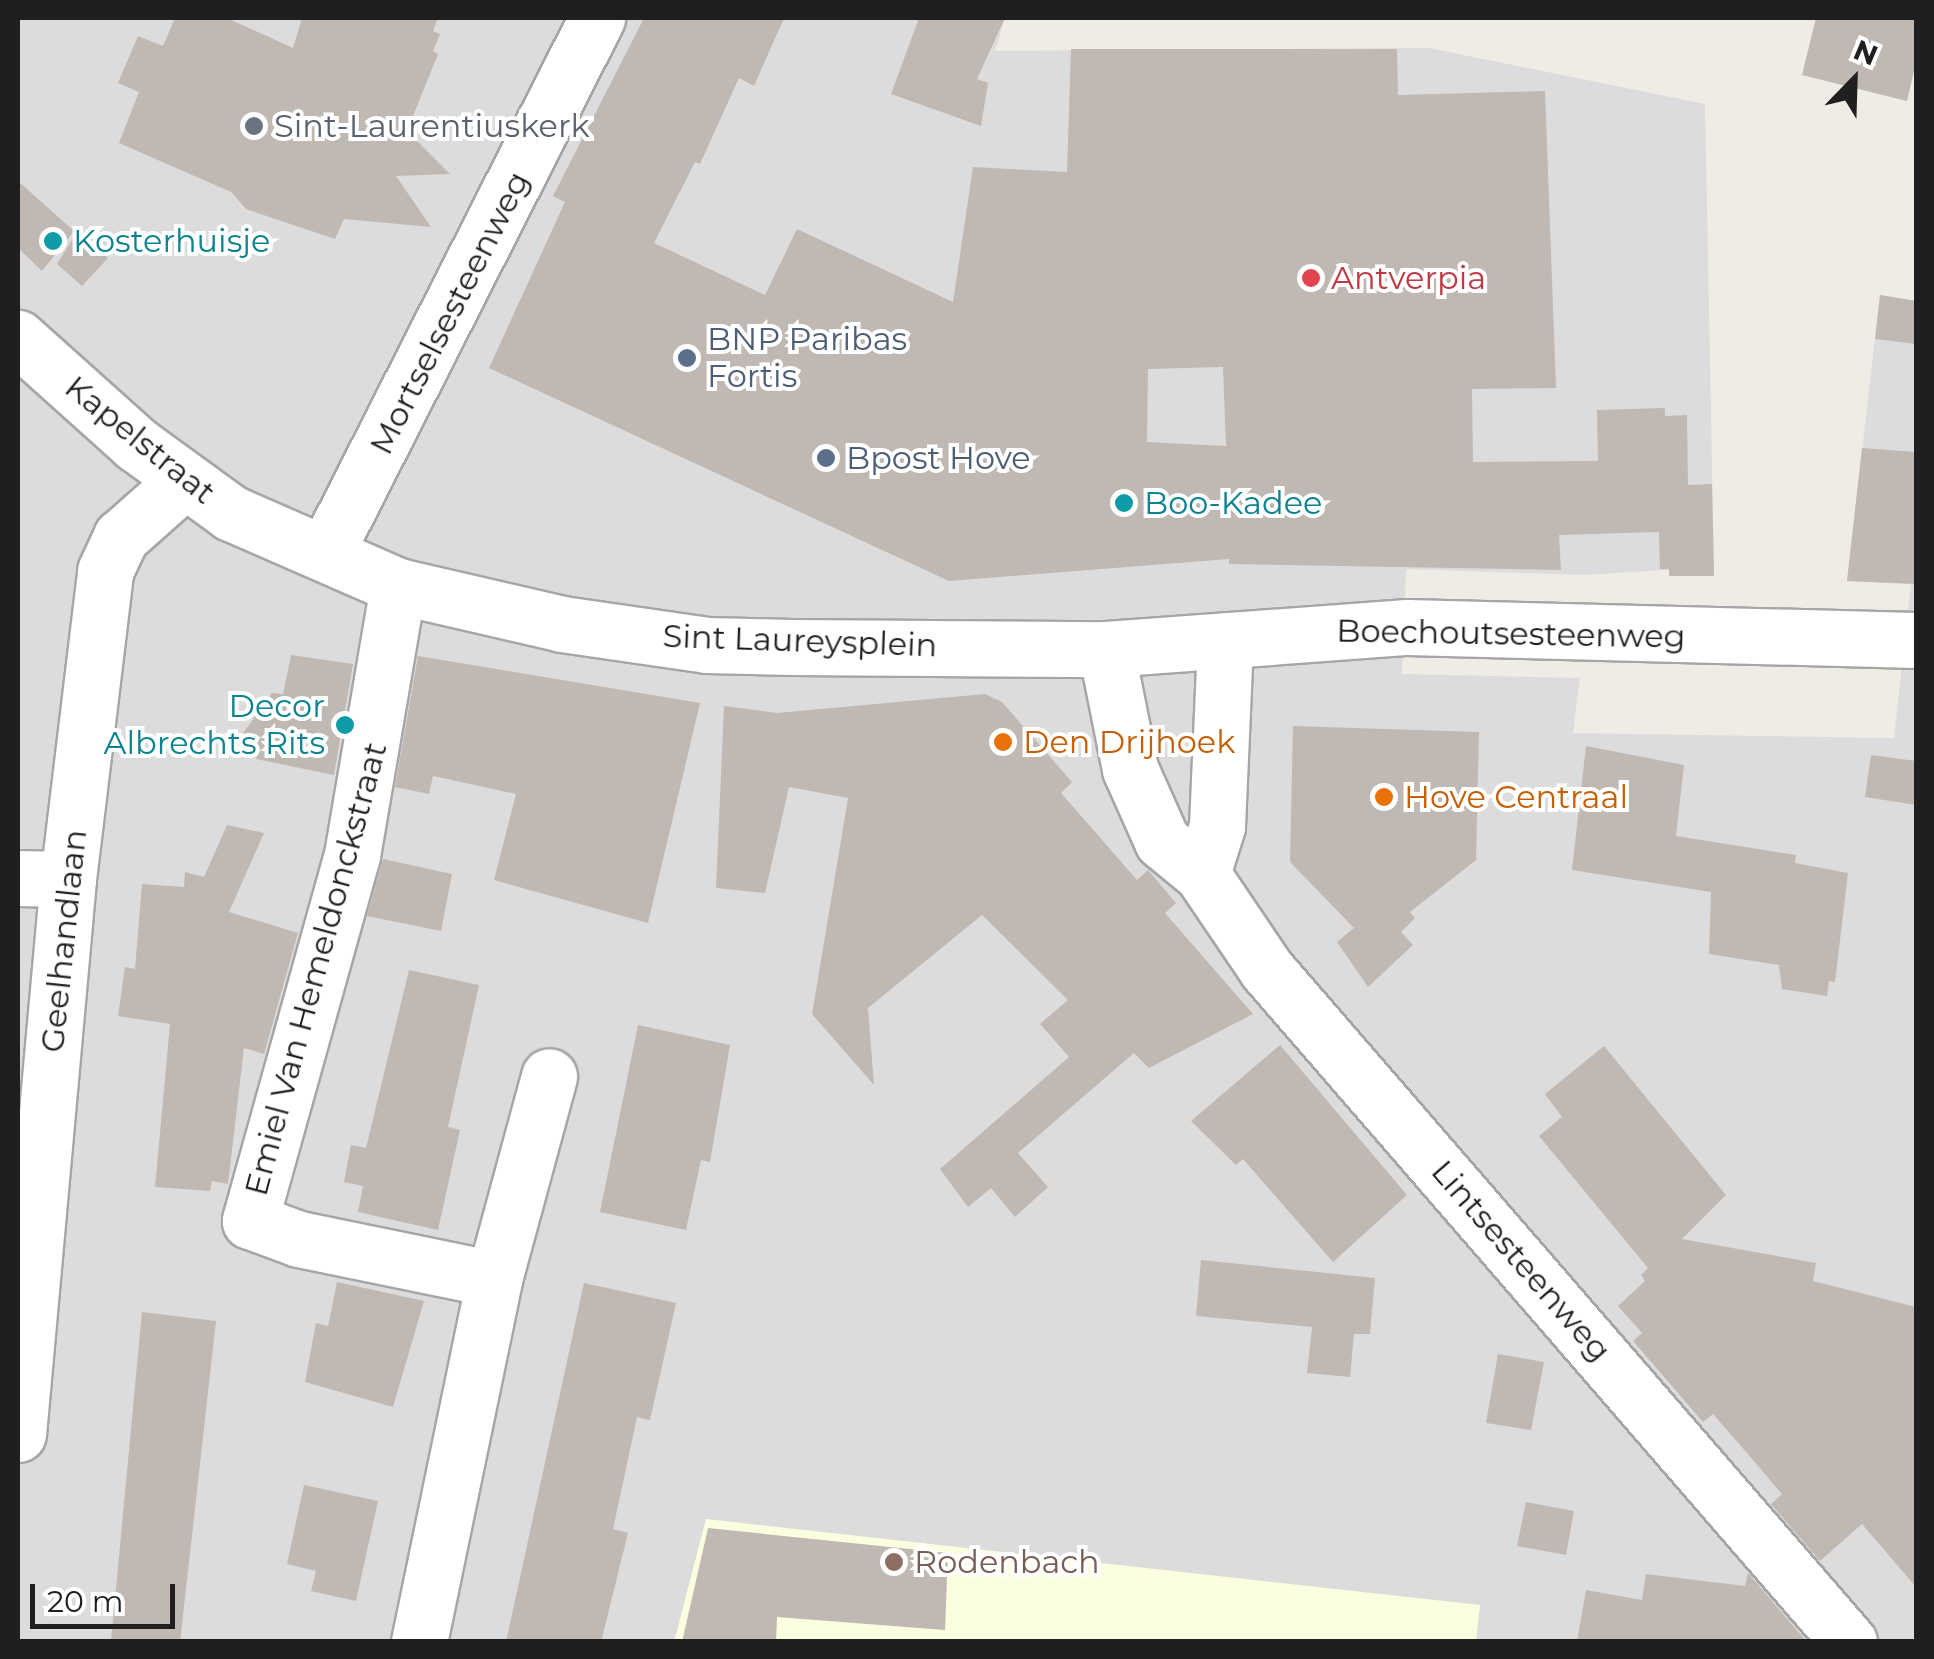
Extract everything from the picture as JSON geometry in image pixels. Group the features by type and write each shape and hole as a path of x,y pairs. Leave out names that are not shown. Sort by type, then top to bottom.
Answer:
{"street":[{"name":"Mortselsesteenweg","path":"326,552 597,18"},
{"name":"Kapelstraat","path":"18,338 184,481 231,514 326,552"},
{"name":"Geelhandlaan","path":"18,1434 43,879 105,570 121,536 184,481"},
{"name":"Sint Laureysplein","path":"326,552 398,586 562,624 706,645 1106,649"},
{"name":"Emiel Van Hemeldonckstraat","path":"398,586 352,855 250,1221 299,1239 494,1279"},
{"name":"Boechoutsesteenweg","path":"1106,649 1407,627 1916,640"},
{"path":"1202,874 1217,826 1225,640"},
{"name":"Lintsesteenweg","path":"1106,649 1130,769 1162,841 1202,874 1267,970 1849,1642"},
{"path":"420,1642 494,1279 549,1076"}],"shaded area":[{"path":"18,18 1005,18 995,51 1429,48 1705,104 1714,567 1584,575 1406,569 1402,674 1580,678 1573,733 1894,738 1911,584 1847,581 1880,295 1916,301 1916,1641 18,1641"},
{"name":"Rodenbach","path":"706,1519 1480,1605 1476,1642 674,1642"}],"building":[{"name":"Sint-Laurentiuskerk","path":"175,18 227,18 293,48 302,18 438,18 433,31 440,34 433,51 438,54 407,131 450,174 396,176 431,227 344,219 335,239 246,209 231,192 119,143 139,92 118,83 138,36 163,46"},
{"path":"644,18 784,18 754,86 739,78 700,164 695,162 654,243 765,295 797,229 953,302 973,167 1067,172 1071,49 1397,49 1398,95 1545,91 1556,388 1472,389 1473,462 1598,461 1597,410 1665,408 1665,416 1687,415 1688,485 1712,484 1714,576 1669,576 1669,569 1660,569 1659,532 1559,535 1561,570 1229,564 1229,559 949,581 489,368 565,202 553,196","holes":["1223,367 1226,446 1147,442 1148,369"]},
{"path":"919,18 1005,18 977,79 988,83 981,126 891,94"},
{"path":"1816,18 1916,18 1916,62 1907,101 1802,75"},
{"name":"Kosterhuisje","path":"18,181 74,231 42,271 18,248"},
{"path":"78,230 108,258 82,286 57,264"},
{"path":"1880,295 1916,301 1916,344 1875,339"},
{"path":"1862,448 1916,452 1916,584 1847,581"},
{"path":"291,655 353,664 334,775 256,759 261,749 241,736 272,693 283,694"},
{"path":"418,656 700,703 648,923 494,880 516,794 433,776 429,794 395,787"},
{"path":"985,694 1002,702 1072,782 1061,793 1137,880 1148,870 1176,903 1165,913 1253,1014 1149,1068 1134,1053 1018,1153 1048,1187 1015,1217 991,1188 968,1207 940,1169 1069,1057 1040,1024 1068,1000 982,915 868,1008 874,1085 812,1014 848,798 789,787 765,893 716,888 724,706 777,713"},
{"name":"Hove Centraal","path":"1293,726 1479,732 1476,860 1410,912 1415,918 1401,932 1413,945 1368,987 1337,942 1354,928 1290,862"},
{"path":"1586,746 1684,765 1676,836 1796,855 1795,863 1848,873 1835,982 1829,981 1827,996 1782,989 1779,965 1709,954 1711,892 1572,870"},
{"path":"1871,755 1916,761 1916,805 1865,797"},
{"path":"227,825 264,833 229,912 298,933 264,1054 244,1048 228,1184 212,1181 210,1191 155,1187 170,1024 118,1016 125,967 135,969 142,884 184,887 185,872 204,877"},
{"path":"383,859 452,874 441,931 367,916"},
{"path":"409,970 479,985 448,1127 460,1130 438,1230 358,1212 363,1186 344,1182 351,1145 366,1148"},
{"path":"638,1025 730,1045 710,1162 701,1160 686,1230 600,1212"},
{"path":"1280,1045 1407,1195 1333,1262 1243,1159 1236,1165 1191,1121"},
{"path":"1604,1046 1726,1195 1682,1239 1816,1263 1813,1281 1916,1307 1916,1587 1862,1524 1820,1561 1771,1504 1782,1494 1713,1414 1703,1422 1633,1341 1642,1333 1618,1306 1645,1281 1641,1275 1648,1268 1539,1136 1562,1117 1545,1094"},
{"path":"1201,1260 1375,1278 1370,1334 1354,1334 1350,1377 1307,1373 1312,1327 1196,1316"},
{"path":"337,1282 424,1301 393,1407 305,1382 316,1323 328,1326"},
{"path":"584,1283 676,1303 650,1420 637,1417 613,1529 628,1533 601,1642 506,1642"},
{"path":"142,1312 216,1321 180,1642 111,1642"},
{"path":"1498,1354 1544,1362 1531,1430 1486,1423"},
{"path":"304,1485 378,1501 356,1601 311,1591 316,1571 287,1564"},
{"path":"1526,1502 1574,1511 1566,1555 1517,1546"},
{"path":"708,1528 948,1553 945,1630 777,1617 776,1642 682,1642"},
{"path":"1748,1573 1807,1642 1577,1642 1586,1590 1642,1600 1646,1574 1745,1586"}],"place":[{"name":"Sint-Laurentiuskerk","path":"254,126"},
{"name":"Kosterhuisje","path":"53,241"},
{"name":"Antverpia","path":"1311,278"},
{"name":"BNP Paribas Fortis","path":"687,358"},
{"name":"Bpost Hove","path":"826,458"},
{"name":"Boo-Kadee","path":"1124,503"},
{"name":"Decor Albrechts Rits","path":"345,725"},
{"name":"Den Drijhoek","path":"1003,742"},
{"name":"Hove Centraal","path":"1384,797"},
{"name":"Rodenbach","path":"894,1562"}]}
